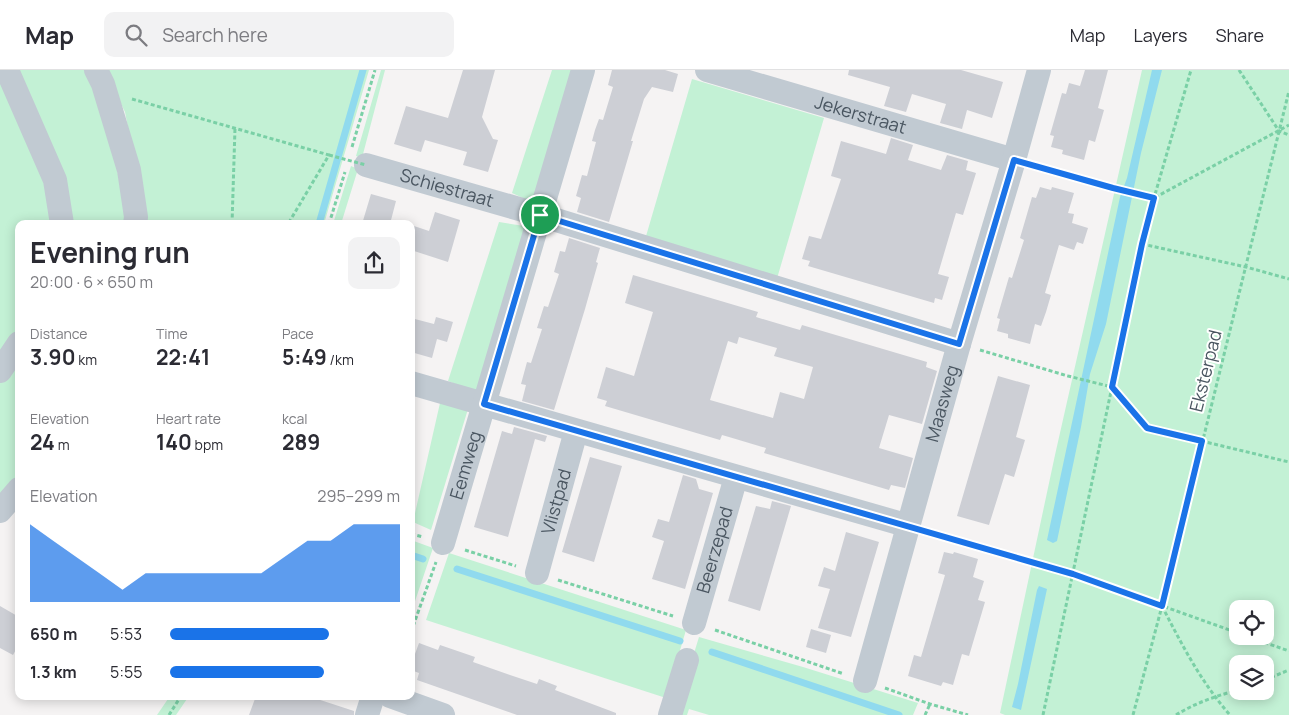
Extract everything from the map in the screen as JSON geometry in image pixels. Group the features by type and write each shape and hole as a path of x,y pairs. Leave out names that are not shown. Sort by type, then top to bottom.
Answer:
{"street":[{"path":"7,70 55,180 61,220"},
{"path":"96,70 105,92 129,170 136,220"},
{"name":"Eemweg","path":"443,544 583,70"},
{"name":"Jekerstraat","path":"707,70 1014,160"},
{"name":"Maasweg","path":"865,681 959,344 1039,70"},
{"name":"Schiestraat","path":"366,165 540,215 959,344"},
{"path":"0,370 15,349"},
{"path":"415,384 909,526"},
{"name":"Vlistpad","path":"536,573 576,431"},
{"name":"Beerzepad","path":"694,622 736,477"},
{"path":"0,511 15,493"},
{"path":"670,715 687,660"},
{"path":"367,715 372,700"},
{"path":"401,700 443,715"}],"path":[{"path":"1043,715 1142,244 1191,70"},
{"path":"1239,70 1280,130 1289,135"},
{"name":"Eksterpad","path":"1133,715 1162,606 1289,91"},
{"path":"105,92 366,165"},
{"path":"1014,160 1154,198 1289,125"},
{"path":"232,220 235,128"},
{"path":"290,220 328,155"},
{"path":"1142,244 1246,267 1289,279"},
{"path":"959,344 1112,387 1147,428 1289,462"},
{"path":"909,526 1073,574 1229,630"},
{"path":"415,621 443,544"},
{"path":"1162,606 1197,672 1214,697 1230,715"},
{"path":"1270,645 1289,652"},
{"path":"1274,676 1289,670"},
{"path":"1176,715 1214,697 1229,693"},
{"path":"168,715 178,700"},
{"path":"925,715 930,704"}],"green space":[{"path":"17,70 87,70 112,137 125,220 69,220"},
{"path":"104,70 369,70 325,220 139,220 134,159 125,112"},
{"path":"381,70 385,70 362,158 356,156"},
{"path":"552,70 575,70 536,204 512,193"},
{"path":"1142,70 1289,70 1289,715 1005,715 1000,713 1055,455"},
{"path":"0,74 47,179 52,220 15,220 15,337 0,359"},
{"path":"692,79 824,118 776,282 644,243"},
{"path":"351,166 358,169 342,220 334,220"},
{"path":"499,222 530,227 478,393 448,381"},
{"path":"15,364 15,483 0,500 0,383"},
{"path":"440,403 468,409 431,530 415,523 415,513"},
{"path":"415,541 433,548 415,601"},
{"path":"449,553 686,630 666,698 426,620"},
{"path":"699,637 918,703 913,715 709,715 689,709 687,715 675,715"},
{"path":"167,700 186,700 176,715 157,715"}],"water":[{"path":"1152,70 1162,70 1141,153 1106,324 1090,374 1057,541 1053,543 1047,540 1120,197 1127,178"},
{"path":"1039,586 1047,589 1021,710 1012,707"}],"building":[{"path":"463,70 495,70 482,117 493,139 498,140 488,172 463,165 467,152 425,140 421,152 394,144 406,106 448,118"},
{"path":"612,70 665,70 678,74 673,92 652,87 644,99 609,222 577,212 581,198 576,196 582,175 587,176 596,142 592,141 595,130 599,119 603,120 613,87 608,85"},
{"path":"849,70 961,70 1003,82 992,118 967,110 962,129 940,123 946,104 912,94 906,112 884,106 890,87 848,75"},
{"path":"1085,70 1108,70 1098,108 1104,110 1095,142 1089,140 1084,160 1062,154 1063,150 1051,147 1054,136 1050,135 1062,93 1066,94 1069,83 1080,86"},
{"path":"891,138 913,145 908,160 941,170 947,155 968,161 966,170 976,173 963,215 956,213 938,274 949,277 942,300 935,298 934,303 808,266 810,261 802,259 809,236 821,239 841,179 831,176 841,141 886,154"},
{"path":"1040,187 1051,190 1052,187 1074,193 1068,213 1074,214 1072,223 1088,228 1083,244 1077,242 1074,250 1059,245 1045,293 1051,295 1041,326 1035,324 1030,344 1008,338 1008,334 997,331 1000,319 997,318 1009,277 1012,278 1024,240 1020,238 1032,197 1036,198"},
{"path":"371,194 396,201 391,220 363,220"},
{"path":"435,212 460,220 448,262 415,251 415,226 429,231"},
{"path":"569,238 600,248 596,262 598,263 585,309 554,410 522,401 526,385 521,384 527,362 531,363 542,329 537,328 544,306 548,307 559,274 554,272 560,251 565,252"},
{"path":"633,275 758,312 756,317 793,328 800,330 802,325 927,362 926,367 937,371 922,424 889,415 879,448 913,458 905,488 891,485 889,490 764,453 766,448 729,437 722,435 720,440 605,406 607,401 597,398 606,367 634,376 653,312 625,303","holes":["739,337 777,348 774,356 813,367 804,399 780,392 773,418 710,400 728,341 737,344"]},
{"path":"436,317 453,322 447,342 437,339 432,358 415,353 415,319 434,324"},
{"path":"998,376 1030,385 1016,437 1025,440 1014,477 1005,474 989,525 957,516"},
{"path":"514,427 547,436 545,442 535,439 508,537 474,527 502,431 512,434"},
{"path":"590,457 622,466 594,562 562,552"},
{"path":"683,475 696,479 699,489 713,493 685,589 652,579 664,541 652,537 658,519 669,522"},
{"path":"772,501 791,506 760,611 728,601 756,506 770,509"},
{"path":"846,532 879,542 851,637 818,628 830,589 818,586 824,567 835,571"},
{"path":"944,552 953,554 954,552 978,559 973,577 984,581 978,600 985,602 969,656 962,654 953,685 943,682 941,686 908,676 914,655 921,657 945,575 938,573"},
{"path":"0,606 15,615 15,651 13,655 0,648"},
{"path":"811,629 831,635 826,653 806,647"},
{"path":"419,643 438,650 440,645 475,657 473,662 537,684 539,679 557,686 555,690 616,713 616,715 517,715 417,680 419,673 415,672 415,654"},
{"path":"255,700 320,700 354,711 354,715 249,715"}],"waterway":[{"path":"320,220 363,70"},
{"path":"415,556 423,559"},
{"path":"457,569 680,641"},
{"path":"712,652 899,715"}],"route":[{"path":"1014,160 1154,198 1142,244 1112,387 1147,428 1202,441 1162,606 1073,574 484,404 540,215 959,344 1014,160"}]}
